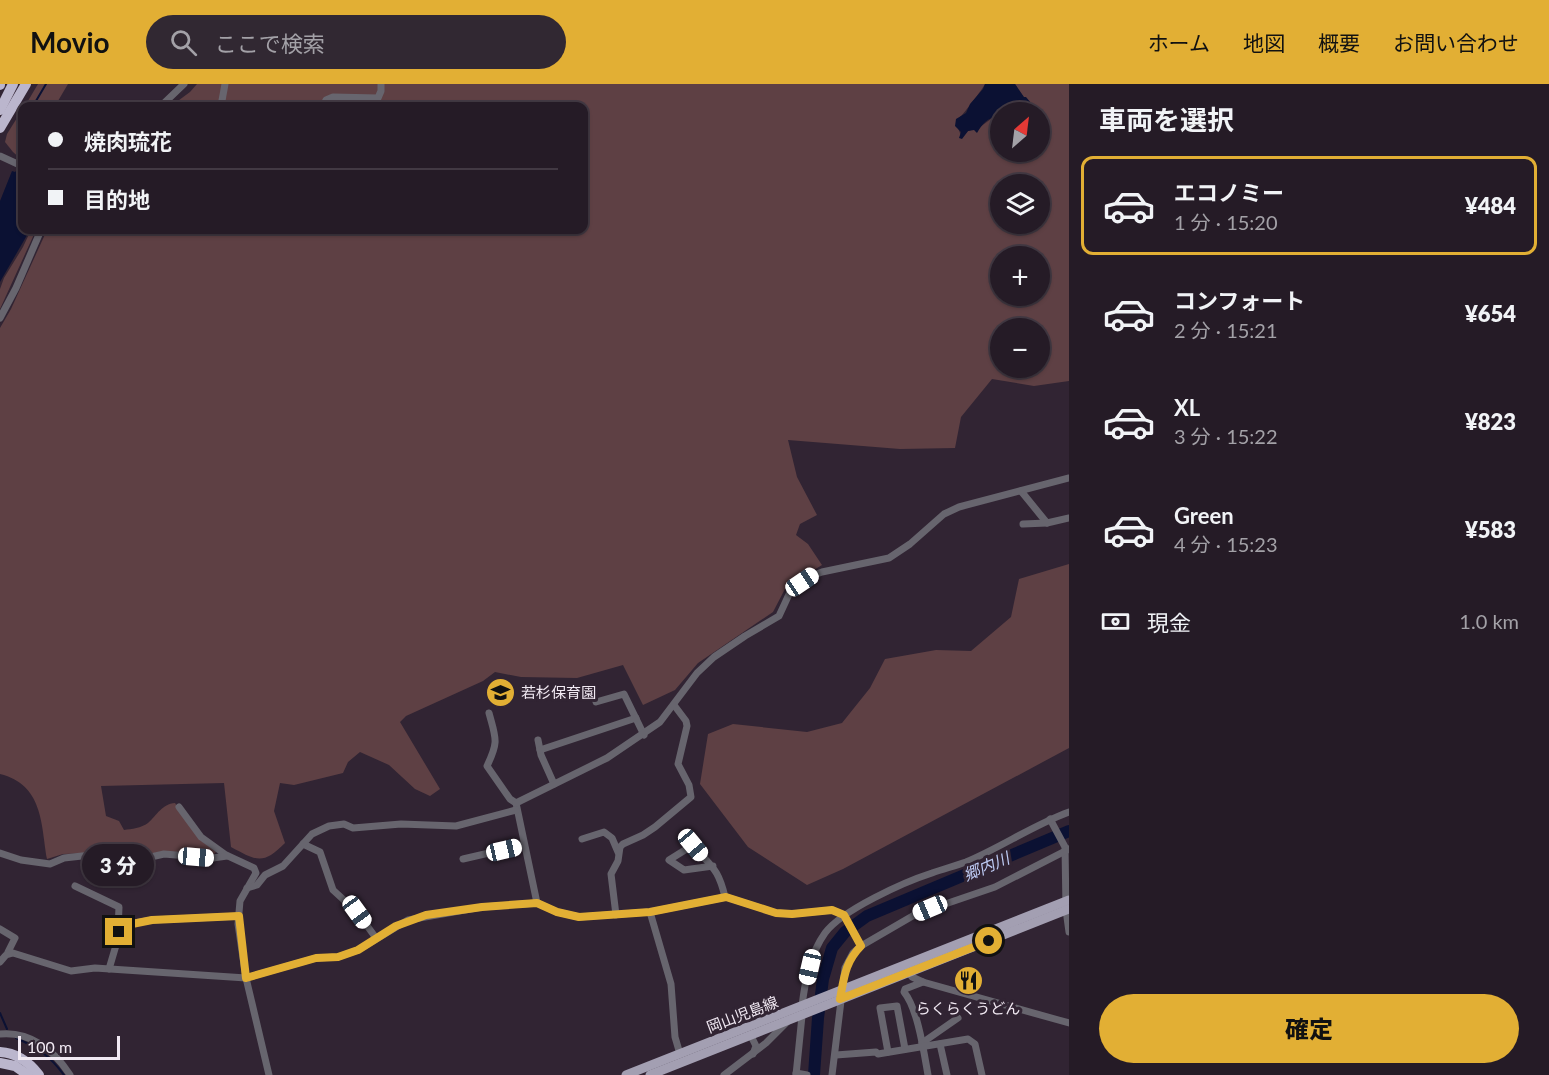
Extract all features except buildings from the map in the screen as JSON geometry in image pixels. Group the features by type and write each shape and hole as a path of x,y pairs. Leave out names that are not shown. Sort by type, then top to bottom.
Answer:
{"highway":[{"path":"0,110 13,84"},
{"path":"0,128 26,84"},
{"path":"0,1052 13,1054 26,1061 39,1075"},
{"path":"0,1063 15,1066 28,1075"}],"main road":[{"name":"岡山児島線","path":"626,1075 653,1072 705,1049 1068,905"},
{"name":"岡山児島線","path":"839,996 909,973 948,953"},
{"name":"岡山児島線","path":"653,1072 680,1054 751,1036 789,1020 803,1010"}],"street":[{"path":"165,102 184,84"},
{"path":"221,102 225,84"},
{"path":"325,102 333,97 378,98 381,84"},
{"path":"0,156 18,164"},
{"path":"0,318 39,234"},
{"path":"247,888 257,885 265,875 283,866 312,834 328,826 344,824 352,828 401,824 456,826 516,806 554,783 607,758 644,735 660,722 697,673 714,657 779,616 791,590 814,575 889,558 910,544 944,514 959,507 1069,478"},
{"path":"1021,491 1047,523"},
{"path":"1023,524 1047,523 1069,518"},
{"path":"596,702 624,694 644,735"},
{"path":"618,853 622,844 655,827 691,797 689,785 678,764 687,726 674,705"},
{"path":"489,713 496,748 487,766 516,806 537,903"},
{"path":"540,750 636,718"},
{"path":"538,740 554,783"},
{"path":"179,807 201,837 227,856 254,868 256,873 240,901 239,916 246,978 269,1075"},
{"path":"807,1075 796,1074 803,1010 810,967 817,946 827,931 844,916 883,894 930,873 966,862 1069,812"},
{"path":"1051,820 1066,849 1069,932"},
{"path":"582,839 604,832 612,838 618,853 618,861 611,874 616,915"},
{"path":"303,844 320,852 333,890 357,912 376,938"},
{"path":"463,859 524,845"},
{"path":"713,866 684,870 669,860 693,845 713,866 721,880 725,897"},
{"path":"832,1075 836,1055 839,996 848,962 861,946 916,914 995,887 1066,849"},
{"path":"0,853 21,860 50,864 64,858 91,855 120,864 164,854 213,858 227,856"},
{"path":"75,886 119,907 119,932 109,969"},
{"path":"5,951 71,971 96,968 246,978 316,958 338,957 358,950 402,923 426,915 482,907 537,903 557,912 579,917 616,915 650,912 725,897 776,913 792,914 832,910 844,916 861,946"},
{"path":"650,912 671,984 675,1038 680,1054"},
{"path":"119,932 122,926 152,920 239,916"},
{"path":"0,930 15,938 0,962"},
{"path":"909,973 923,982 1069,1023"},
{"path":"923,982 905,989 904,992 909,999 928,1075"},
{"path":"888,1052 880,1008 897,1006 905,1049"},
{"path":"922,1045 958,1018"},
{"path":"724,1075 753,1054 789,1020"},
{"path":"0,1034 14,1033 37,1041 51,1052 70,1075"},
{"path":"751,1036 755,1042 753,1054"},
{"path":"836,1055 888,1052 968,1039 975,1044 982,1075"},
{"path":"940,1044 947,1075"}],"shaded area":[{"path":"38,84 68,84 57,102 27,102"},
{"path":"197,84 985,84 960,117 958,128 962,138 968,131 980,127 990,120 990,162 1050,162 1050,102 1024,102 1015,84 1069,84 1069,381 1034,386 992,379 961,417 955,448 900,449 788,440 797,477 817,515 800,524 796,535 808,544 822,565 786,587 773,612 698,663 675,690 643,705 623,665 577,678 521,677 495,672 483,681 406,716 400,722 440,789 430,796 415,789 389,765 360,752 348,762 343,773 294,785 280,783 274,811 285,843 265,858 254,858 231,847 224,783 101,786 106,816 119,821 124,830 145,825 163,808 175,803 199,839 216,852 213,855 164,851 121,860 94,853 63,854 47,859 41,819 32,796 14,779 0,774 0,328 45,234 588,234 588,102 176,102"},
{"path":"18,116 18,156 5,142 7,134"},
{"path":"29,234 34,234 0,309 0,289 4,278"},
{"path":"1069,564 1069,748 843,869 807,885 748,847 700,784 708,734 733,724 807,732 842,723 870,688 885,659 936,650 971,651 1011,617 1019,579"}],"water":[{"path":"985,84 1015,84 1030,102 990,102 990,119 981,126 977,133 974,130 968,131 962,139 959,138 961,132 955,126 956,119 966,113 970,104"},
{"path":"12,171 18,171 18,234 28,234 0,282 0,201"}],"waterway":[{"path":"35,102 46,84"},
{"name":"郷内川","path":"814,1075 823,979 832,948 845,932 867,916 1069,831"},
{"path":"0,1013 7,1029"},
{"path":"16,1038 43,1053 64,1075"}],"place":[{"name":"若杉保育園","path":"500,692"},
{"name":"らくらくうどん","path":"968,981"}],"route":[{"path":"119,932 122,926 152,920 239,916 238,924 246,978 316,958 338,957 358,950 396,926 426,915 482,907 537,903 557,912 579,917 616,915 650,912 726,897 776,913 792,914 832,910 844,915 861,946 853,953 845,968 840,999 989,941"}]}
